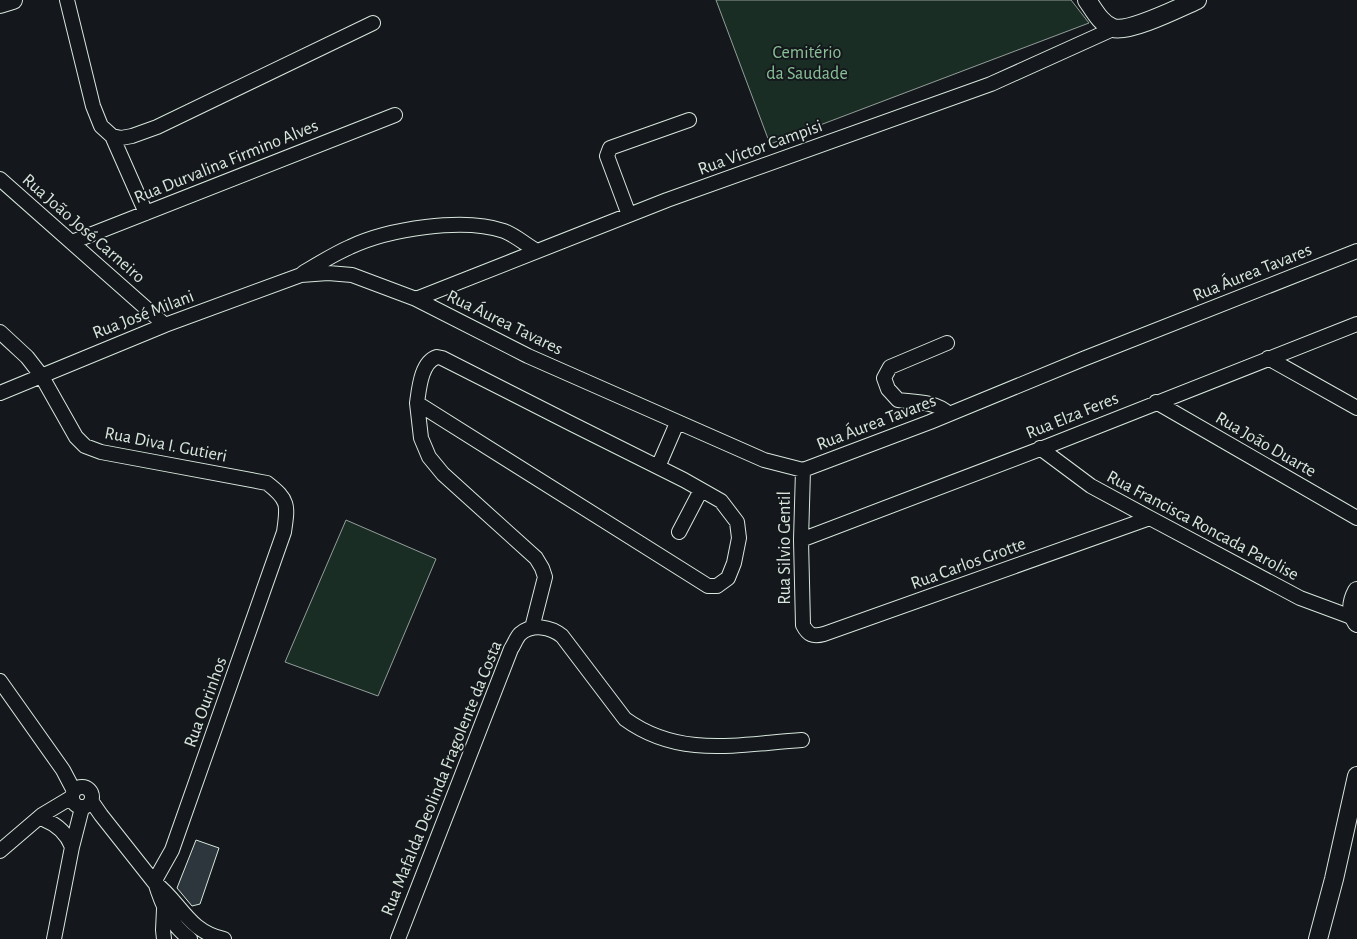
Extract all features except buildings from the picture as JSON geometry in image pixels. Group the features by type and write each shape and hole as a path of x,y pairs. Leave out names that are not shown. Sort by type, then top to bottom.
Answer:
{"main road":[{"path":"0,4 14,0"},
{"path":"1087,0 1100,18 1115,28 1130,27 1197,0"},
{"path":"1356,619 1351,608 1357,591"},
{"path":"1318,939 1334,879 1357,776"}],"street":[{"path":"67,0 93,106 101,126 112,136 146,213"},
{"path":"112,136 121,138 132,136 157,127 373,23"},
{"name":"Rua Victor Campisi","path":"416,298 629,215 991,84 1115,28"},
{"name":"Rua Durvalina Firmino Alves","path":"72,242 395,114"},
{"path":"629,215 607,156 610,148 689,120"},
{"name":"Rua João José Carneiro","path":"0,179 165,325"},
{"name":"Rua José Milani","path":"0,393 165,325 301,275 349,247 379,236 442,225 473,226 504,232 537,251"},
{"name":"Rua Áurea Tavares","path":"416,298 528,356 678,423 764,460 803,470 949,414 1357,251"},
{"name":"Rua José Milani","path":"301,275 328,273 352,275 416,298"},
{"name":"Rua Elza Feres","path":"801,540 1357,324"},
{"name":"Rua Diva I. Gutieri","path":"0,332 27,357 41,375 76,437 85,446 101,452 267,483 277,491 288,509 284,532"},
{"path":"947,344 890,367 884,378 888,389 898,400 923,402 942,408 949,414"},
{"path":"417,403 708,586 717,586 728,578 734,562 739,538 737,522 722,501 442,358 437,357 429,361 419,384 417,403 421,438 429,457 443,474 536,558 542,568 545,577 532,628 554,630 562,636 625,719 638,729 660,739 693,746 802,740"},
{"path":"1268,358 1357,408"},
{"name":"Rua João Duarte","path":"1156,402 1357,518"},
{"path":"658,467 678,423"},
{"name":"Rua Francisca Roncada Parolise","path":"1040,448 1091,486 1150,518 1300,598 1356,619"},
{"name":"Rua Silvio Gentil","path":"803,470 801,540 803,626"},
{"path":"679,532 701,490"},
{"name":"Rua Carlos Grotte","path":"803,626 806,632 818,636 1150,518"},
{"name":"Rua Ourinhos","path":"154,882 172,850 284,532"},
{"name":"Rua Mafalda Deolinda Fragolente da Costa","path":"398,939 512,649 520,634 532,628"},
{"path":"0,681 63,770 81,800 100,815 154,882 164,909 177,927 190,939"},
{"path":"0,852 40,821 42,816 81,800"},
{"path":"54,939 81,800"},
{"path":"40,821 60,828 72,847"},
{"path":"154,882 165,889 193,924 205,933 224,939"},
{"path":"179,908 180,918 201,939"},
{"path":"164,909 164,939"}],"green space":[{"name":"Cemitério da Saudade","path":"716,0 1071,0 1089,23 770,144"},
{"path":"346,520 436,559 378,696 285,662"}]}
